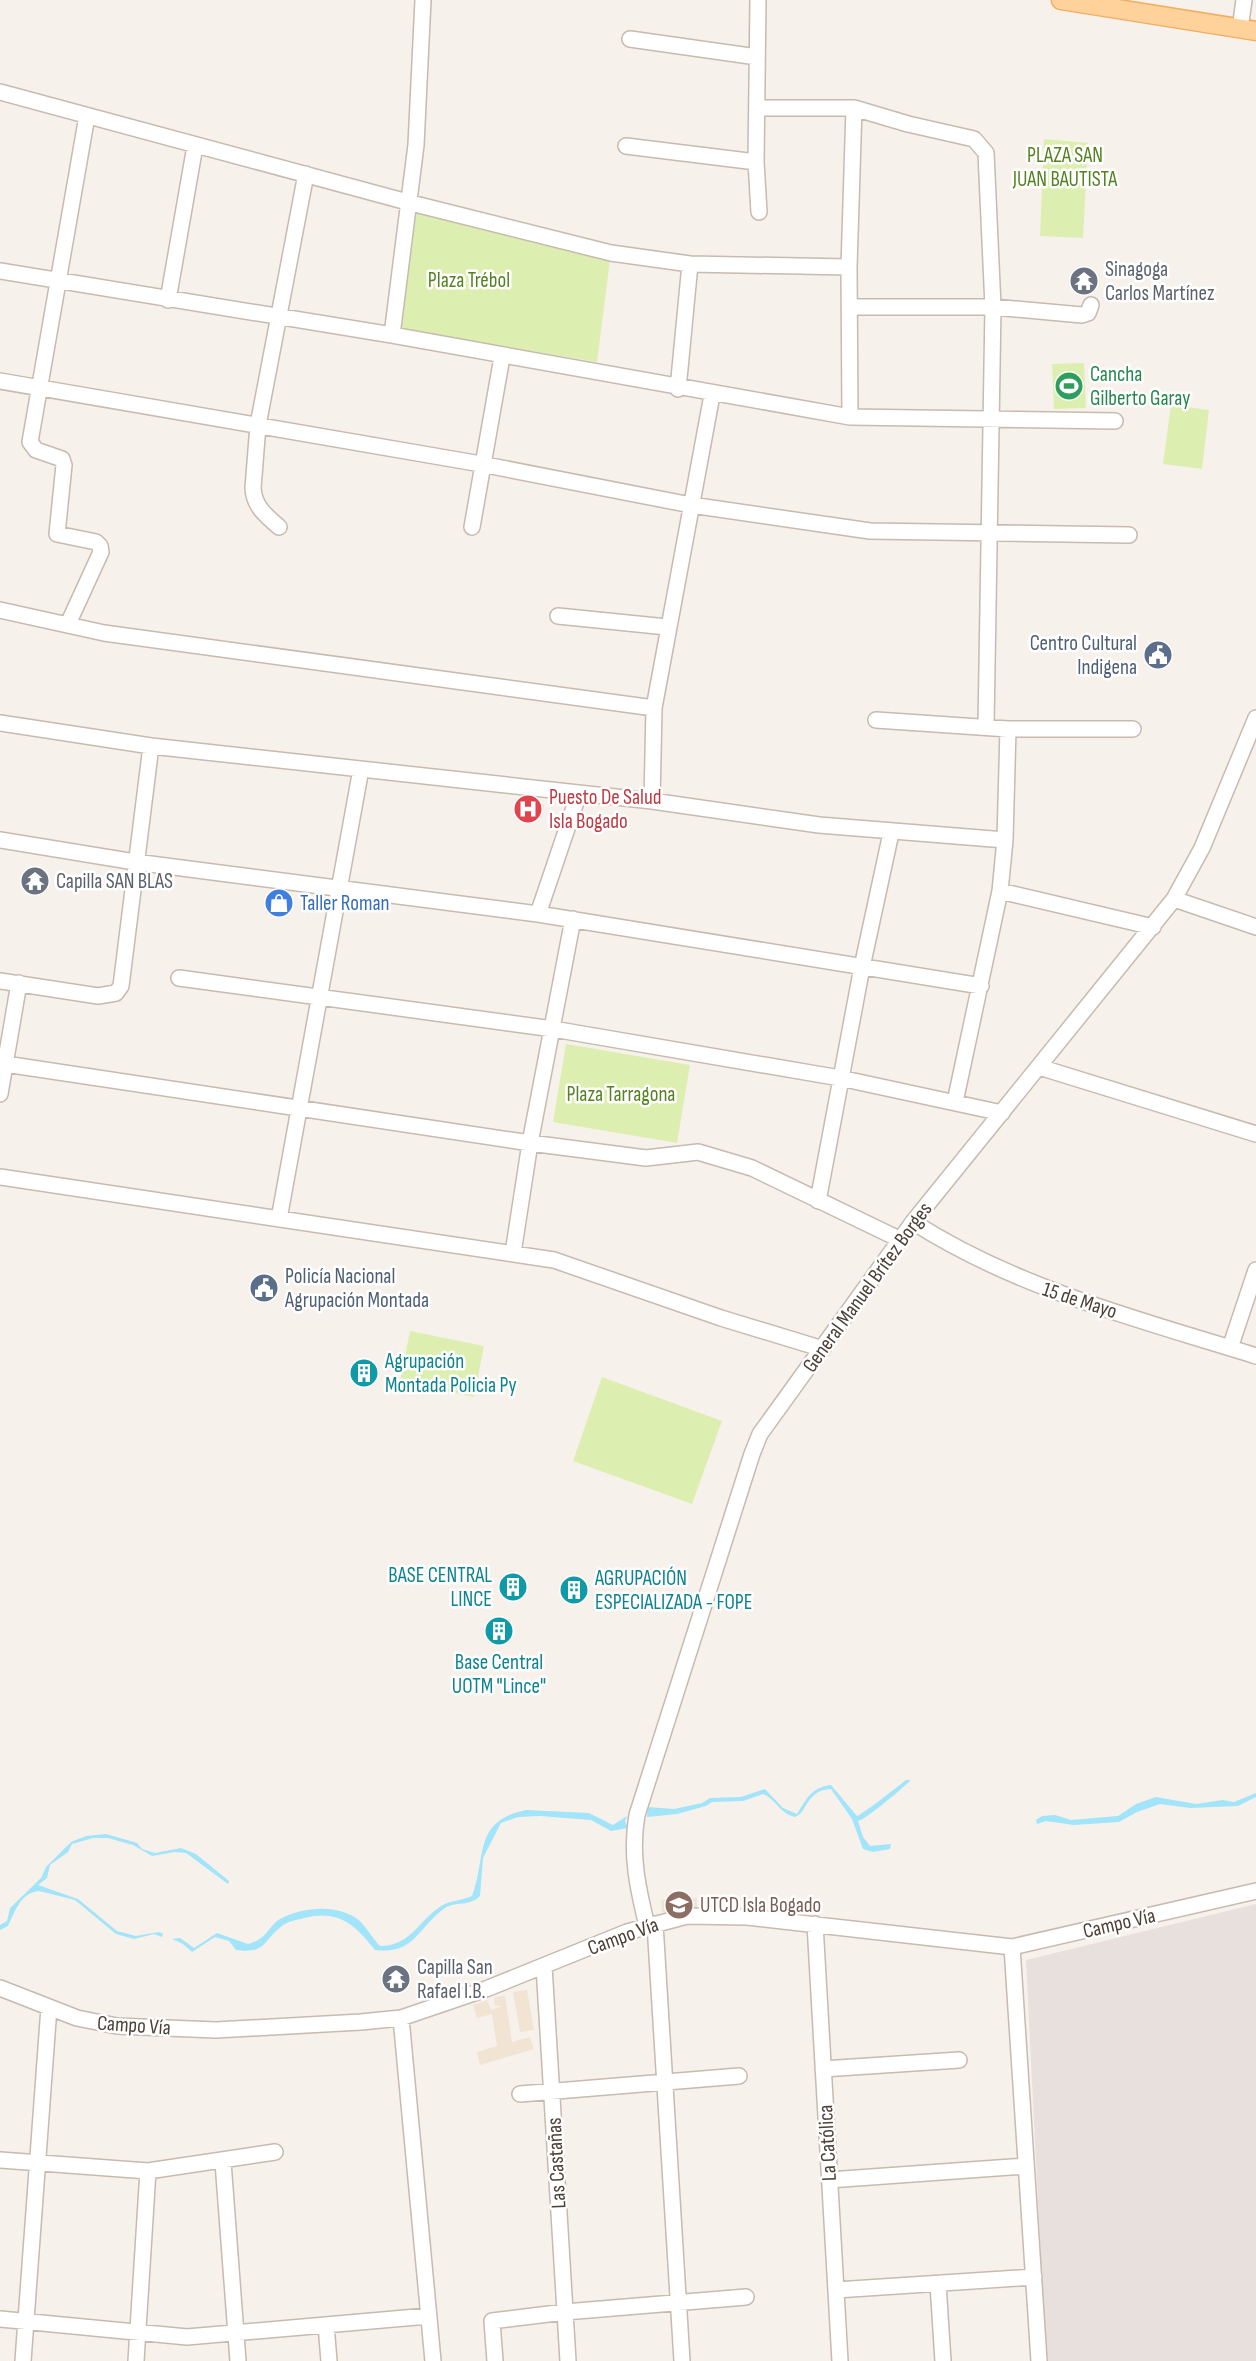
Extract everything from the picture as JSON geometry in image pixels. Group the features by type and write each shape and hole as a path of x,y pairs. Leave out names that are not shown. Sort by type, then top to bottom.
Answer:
{"main road":[{"path":"1060,0 1248,30"}],"street":[{"path":"392,335 411,203 423,0"},
{"path":"758,0 756,162 759,212"},
{"path":"1244,0 1248,30"},
{"path":"630,39 757,57"},
{"path":"0,92 411,203 611,253 690,264 849,267"},
{"path":"758,108 854,108 908,124 974,139 982,145 987,161 993,307 986,726"},
{"path":"850,417 849,267 854,108"},
{"path":"68,624 101,552 100,546 96,542 57,534 64,465 62,459 36,450 30,442 87,116"},
{"path":"168,300 195,146"},
{"path":"626,146 756,162"},
{"path":"279,526 262,512 254,496 258,425 306,174"},
{"path":"678,388 690,264"},
{"path":"0,271 279,319 392,335 502,357 850,417 1115,421"},
{"path":"850,308 993,307 1082,315 1088,313 1091,305"},
{"path":"472,527 481,464 502,357"},
{"path":"0,381 40,386 481,464 691,505 870,531 1129,535"},
{"path":"652,801 654,708 667,627 712,394"},
{"path":"0,610 104,633 266,657 654,708"},
{"path":"558,616 667,627"},
{"name":"General Manuel Brítez Borges","path":"682,2361 665,2082 651,1925 638,1884 632,1840 643,1793 752,1454 767,1422 913,1222 1174,899 1202,848 1256,718"},
{"path":"876,720 1008,729 1133,729"},
{"path":"0,723 151,746 652,801 819,825 891,833 1005,840"},
{"path":"955,1102 1000,891 1005,840 1008,729"},
{"path":"0,981 98,996 116,993 121,986 151,746"},
{"path":"279,1219 361,769"},
{"path":"538,914 579,793"},
{"path":"818,1201 862,967 891,833"},
{"path":"0,840 135,862 538,914 981,986"},
{"path":"1000,891 1153,927"},
{"path":"1174,899 1256,927"},
{"path":"513,1253 530,1143 573,920"},
{"path":"179,978 553,1029 840,1078 1002,1113"},
{"path":"0,1094 19,984"},
{"path":"5,1064 530,1143 646,1158 698,1152 752,1168 901,1240"},
{"path":"1039,1067 1256,1134"},
{"path":"0,1177 554,1260 721,1318 823,1348"},
{"name":"15 de Mayo","path":"913,1222 957,1251 1033,1285 1256,1356"},
{"path":"1230,1348 1256,1270"},
{"name":"Campo Vía","path":"0,1988 89,2022 133,2027 252,2028 401,2018 675,1918 706,1915 815,1924 1012,1947 1256,1891"},
{"name":"La Católica","path":"815,1924 840,2361"},
{"path":"1012,1947 1039,2361"},
{"name":"Las Castañas","path":"544,1966 568,2361"},
{"path":"23,2361 49,2007"},
{"path":"401,2018 432,2361"},
{"path":"823,2069 959,2060"},
{"path":"520,2094 739,2076"},
{"path":"0,2160 148,2171 223,2162 275,2152"},
{"path":"223,2162 238,2361"},
{"path":"829,2181 1026,2166"},
{"path":"136,2361 148,2171"},
{"path":"836,2290 1034,2277"},
{"path":"938,2284 943,2361"},
{"path":"495,2361 492,2321 565,2312 746,2297"},
{"path":"0,2319 187,2337 428,2316"},
{"path":"326,2325 329,2361"}],"shaded area":[{"name":"Puesto De Salud Isla Bogado","path":"515,799 544,804 542,818 513,814"},
{"name":"UTCD Isla Bogado","path":"697,1898 697,1909 662,1912 661,1900"},
{"path":"1256,1904 1256,2361 1046,2361 1026,1960"},
{"path":"527,1990 534,2030 520,2032 513,1992"},
{"path":"505,1996 512,2042 530,2037 534,2049 480,2065 477,2052 497,2046 492,2014 477,2018 473,2005 487,2000 491,2010 502,2006 495,2006 494,1997"}],"green space":[{"name":"PLAZA SAN JUAN BAUTISTA","path":"1044,139 1088,143 1083,238 1040,236"},
{"name":"Plaza Trébol","path":"418,205 611,252 597,362 398,329"},
{"name":"Cancha Gilberto Garay","path":"1084,363 1086,408 1054,409 1052,364"},
{"path":"1171,405 1209,410 1202,469 1163,464"},
{"name":"Plaza Tarragona","path":"566,1044 690,1065 677,1143 553,1122"},
{"path":"410,1331 484,1346 474,1397 400,1382"},
{"path":"602,1377 722,1421 692,1504 573,1461"}],"water":[{"path":"906,1780 911,1780 858,1821 863,1837 870,1846 891,1844 890,1849 873,1852 863,1849 852,1819 831,1789 817,1793 803,1811 795,1817 786,1813 763,1794 743,1801 712,1802 706,1806 677,1814 647,1817 648,1807 674,1809 702,1803 710,1798 741,1797 765,1789 783,1808 797,1814 814,1791 831,1785 857,1816"},
{"path":"1256,1793 1256,1797 1238,1806 1190,1808 1160,1804 1137,1812 1119,1822 1074,1825 1046,1821 1037,1824 1036,1820 1042,1816 1055,1815 1071,1820 1118,1816 1136,1804 1156,1797 1196,1804 1223,1800 1234,1802"},
{"path":"526,1810 589,1813 613,1825 627,1816 625,1821 628,1828 611,1831 591,1820 540,1816 518,1817 501,1823 483,1858 480,1896 471,1902 445,1908 415,1938 399,1948 375,1950 345,1921 327,1916 304,1918 287,1923 263,1945 253,1950 236,1950 229,1941 215,1937 192,1952 183,1944 172,1939 180,1938 194,1948 217,1933 248,1944 260,1939 276,1922 289,1915 308,1910 329,1909 356,1918 380,1946 391,1945 407,1937 441,1906 472,1896 484,1842 489,1832 509,1815"},
{"path":"106,1834 137,1843 142,1849 155,1853 181,1848 196,1854 229,1881 228,1884 186,1853 175,1852 152,1856 133,1845 108,1838 93,1838 72,1844 68,1852 50,1865 47,1878 38,1885 78,1899 117,1931 136,1936 159,1932 163,1934 162,1937 154,1934 134,1939 116,1934 75,1900 39,1891 23,1899 8,1926 0,1930 0,1925 7,1921 10,1908 41,1878 46,1867 71,1842 86,1836"}],"place":[{"name":"Sinagoga Carlos Martínez","path":"1084,281"},
{"name":"Cancha Gilberto Garay","path":"1069,386"},
{"name":"Centro Cultural Indigena","path":"1158,655"},
{"name":"Puesto De Salud Isla Bogado","path":"528,809"},
{"name":"Capilla SAN BLAS","path":"35,881"},
{"name":"Taller Roman","path":"279,903"},
{"name":"Policía Nacional Agrupación Montada","path":"264,1288"},
{"name":"Agrupación Montada Policia Py","path":"364,1373"},
{"name":"BASE CENTRAL LINCE","path":"513,1587"},
{"name":"AGRUPACIÓN ESPECIALIZADA - FOPE","path":"574,1590"},
{"name":"Base Central UOTM \"Lince\"","path":"499,1631"},
{"name":"UTCD Isla Bogado","path":"679,1905"},
{"name":"Capilla San Rafael I.B.","path":"396,1979"}]}
